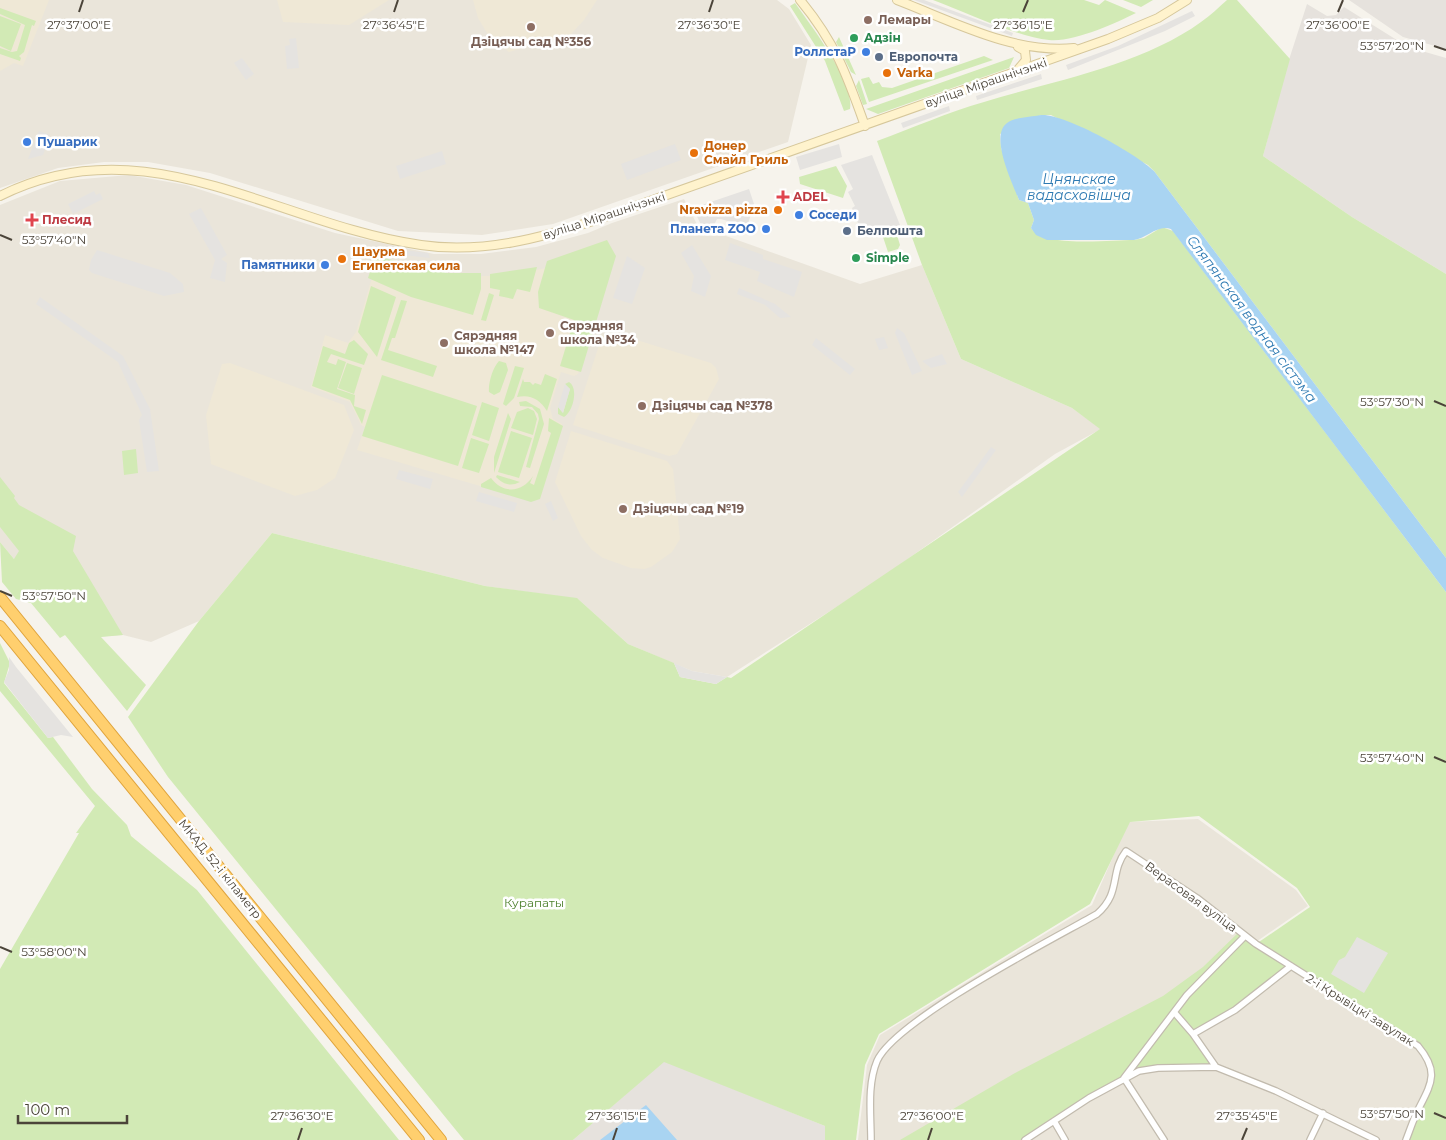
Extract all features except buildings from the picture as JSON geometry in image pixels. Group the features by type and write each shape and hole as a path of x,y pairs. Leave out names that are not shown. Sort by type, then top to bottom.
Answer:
{"highway":[{"name":"МКАД, 52-і кіламетр","path":"0,598 441,1140"},
{"name":"МКАД, 52-і кіламетр","path":"0,626 419,1140"}],"main road":[{"path":"800,0 829,37 849,80 866,126"},
{"path":"897,0 1014,44 1031,48 1058,50 1086,47"},
{"name":"вуліца Мірашнічэнкі","path":"0,196 60,174 97,170 147,170 191,179 375,236 423,246 474,247 502,244 556,233 1012,75 1150,21 1187,0"},
{"path":"1012,75 1026,60 1025,51 1014,44"}],"street":[{"name":"Верасовая вуліца","path":"871,1140 873,1077 877,1061 886,1046 898,1034 959,994 1097,914 1112,897 1118,868 1126,851 1197,898 1245,936 1191,990 1124,1078"},
{"name":"2-і Крывіцкі завулак","path":"1245,936 1418,1046 1426,1056 1432,1069 1431,1083 1406,1140"},
{"path":"1193,1034 1235,1010 1291,966"},
{"path":"1174,1012 1193,1034 1216,1067"},
{"path":"1025,1140 1124,1078 1139,1071 1158,1068 1216,1067 1246,1077 1376,1140"},
{"path":"1124,1078 1164,1140"},
{"path":"1310,1140 1323,1113"},
{"path":"1054,1121 1065,1140"}],"shaded area":[{"path":"0,0 777,0 789,9 811,45 788,142 553,224 482,235 398,231 210,173 148,162 104,162 58,168 0,188"},
{"path":"0,0 49,0 23,66 14,63 0,71"},
{"path":"277,0 389,0 349,25 283,22"},
{"name":"Дзіцячы сад №356","path":"473,0 597,0 584,20 571,34 509,52 490,38 478,18"},
{"path":"914,0 924,0 1013,33 1012,36"},
{"path":"1349,0 1446,0 1446,49 1403,37"},
{"path":"1307,4 1327,16 1336,15 1344,7 1408,47 1446,58 1446,274 1352,217 1263,156 1286,69"},
{"path":"1192,11 1195,16 1165,31 1068,70 1066,65 1118,46"},
{"path":"296,38 299,68 287,69 285,46 290,45 289,39"},
{"path":"242,58 254,74 246,80 234,63"},
{"path":"1041,74 1042,79 977,100 976,96"},
{"path":"949,106 950,111 903,128 901,123"},
{"path":"39,131 50,135 43,155 28,159"},
{"path":"675,144 681,160 627,180 621,164"},
{"path":"839,144 842,157 800,170 796,157"},
{"path":"442,151 446,164 400,179 396,166"},
{"path":"872,155 900,225 880,231 858,223 852,208 855,206 848,192 853,189 841,165"},
{"path":"129,175 186,185 335,233 434,254 481,254 536,247 588,233 684,199 703,236 726,236 860,284 922,265 961,359 1072,408 1101,429 1055,454 874,583 727,677 692,671 628,644 578,599 485,586 272,533 199,621 151,642 123,635 79,638 0,542 0,205 60,181"},
{"path":"749,189 754,204 747,227 717,219 713,227 702,227 693,208"},
{"path":"94,191 96,195 100,193 103,199 73,214 68,204"},
{"path":"201,208 227,255 221,259 227,263 225,282 210,278 215,260 189,214"},
{"path":"730,243 763,255 763,259 802,272 794,297 757,281 760,272 725,260"},
{"path":"609,245 614,256 578,374 574,376 561,372 550,408 553,419 562,424 540,495 531,501 357,450 365,427 361,425 350,402 311,387 325,335 348,343 356,332 374,271 458,277 508,275 542,269"},
{"path":"692,245 711,276 705,297 691,291 694,276 681,253"},
{"path":"97,250 170,273 183,284 184,292 164,296 92,273 89,270 91,260"},
{"path":"403,250 428,253 430,258 404,255"},
{"path":"627,256 645,268 632,304 613,298"},
{"path":"739,288 775,304 791,317 780,318 765,305 737,294"},
{"path":"40,297 123,356 150,409 159,471 147,472 139,420 142,415 118,362 36,304"},
{"path":"897,328 904,333 922,371 912,375 895,333"},
{"name":"Дзіцячы сад №378","path":"607,333 614,333 711,363 716,368 719,379 677,454 669,456 573,425 602,336"},
{"path":"884,337 888,348 879,350 875,339"},
{"path":"816,338 855,369 850,375 812,345"},
{"path":"942,354 947,364 931,368 922,361"},
{"path":"230,363 344,405 354,430 335,478 317,490 295,496 211,464 206,415 222,364"},
{"path":"565,384 570,389 563,413 558,407"},
{"name":"Дзіцячы сад №19","path":"571,431 667,461 673,469 680,539 672,552 651,567 644,569 631,568 603,558 592,550 581,536 555,482"},
{"path":"991,447 996,450 962,497 958,492"},
{"path":"399,470 433,479 430,489 396,479"},
{"path":"479,492 517,503 514,512 476,501"},
{"path":"551,501 558,518 553,521 545,504"},
{"path":"9,657 73,737 61,735 48,738 4,682 9,670"},
{"path":"674,663 692,671 727,677 716,684 680,677"},
{"path":"1198,819 1296,890 1308,906 1253,944 1353,1010 1417,1048 1428,1063 1429,1082 1404,1140 858,1140 867,1065 880,1035 1092,905 1128,822"},
{"path":"1357,937 1388,953 1364,993 1331,974 1339,960 1345,957"},
{"path":"664,1061 825,1126 825,1140 573,1140"}],"green space":[{"path":"933,0 1084,0 1099,5 1105,0 1136,13 1106,27 1081,35 1059,40 1049,40 1007,29"},
{"path":"1123,0 1153,0 1141,7"},
{"name":"Курапаты","path":"1227,0 1237,0 1290,59 1263,156 1352,217 1446,274 1446,558 1148,165 1051,115 1041,115 1000,134 1001,148 1019,200 1028,203 1034,220 1031,228 1038,234 1063,241 1079,242 1134,240 1144,238 1162,227 1173,231 1446,592 1446,1140 1406,1140 1433,1075 1418,1047 1291,966 1235,1010 1193,1033 1216,1067 1158,1068 1124,1078 1025,1140 900,1140 1015,1073 1163,996 1203,967 1240,931 1256,944 1310,907 1297,888 1199,816 1130,822 1090,904 879,1034 865,1065 856,1140 825,1140 825,1126 664,1062 573,1140 464,1140 168,777 128,717 199,621 272,533 485,586 577,598 628,644 674,663 680,677 716,684 727,677 731,678 1100,429 1072,408 961,359 922,265 877,141 971,106 1125,61 1178,37 1201,22"},
{"path":"795,3 839,70 850,98 850,109 844,111 825,61 790,6"},
{"path":"0,8 36,21 34,26 32,25 24,52 19,56 21,58 20,61 0,54 0,48 12,52 17,51 25,25 0,14"},
{"path":"0,16 21,24 11,51 0,46"},
{"path":"839,37 856,75 851,72 836,42"},
{"path":"984,56 993,60 869,102 861,79 869,77 873,84 879,82 882,87 892,88"},
{"path":"1014,57 1009,68 878,114 866,109"},
{"path":"859,80 867,104 863,105 856,86"},
{"path":"836,166 847,186 843,198 800,184 799,177"},
{"path":"896,232 900,245 898,249 888,252 883,237"},
{"path":"607,240 616,256 581,372 560,366 574,320 539,308 538,292 547,261"},
{"path":"375,256 448,273 481,273 481,289 473,315 411,297 368,278"},
{"path":"537,267 530,292 517,289 513,299 499,296 500,290 490,288 490,274"},
{"path":"371,286 396,297 377,357 358,332"},
{"path":"489,293 494,295 486,321 481,320"},
{"path":"401,300 407,301 395,338 392,338 388,350 437,366 433,377 381,360"},
{"path":"354,340 368,354 364,365 331,354 327,362 336,365 338,359 346,362 337,389 355,395 354,406 366,410 362,424 350,400 312,386 323,346 345,354 349,343"},
{"path":"499,361 506,363 508,370 500,392 494,395 489,392 489,384 493,371"},
{"path":"347,363 362,368 354,394 338,388"},
{"path":"515,366 524,368 514,398 506,406 503,404"},
{"path":"545,374 557,379 547,411 534,398 526,396 517,397 523,379 524,382 530,382 533,385 535,383 541,385"},
{"path":"382,375 477,406 458,466 362,436"},
{"path":"569,382 574,389 574,400 570,410 564,417 558,414 558,407 563,413 570,389 565,384"},
{"path":"526,401 540,409 544,424 530,468 526,467 539,419 538,414 532,407 520,406 519,402"},
{"path":"482,402 499,408 489,441 472,435"},
{"path":"528,408 534,411 537,419 533,435 511,428 517,412"},
{"path":"508,413 511,419 494,473 494,457"},
{"path":"549,418 563,426 540,499 531,502 481,487 481,484 491,478 501,487 507,489 518,488 529,482 533,476 530,483 534,485 551,433 548,431"},
{"path":"511,431 532,438 519,478 498,472"},
{"path":"471,438 489,444 479,473 462,468"},
{"path":"136,449 138,473 124,475 122,451"},
{"path":"497,475 520,482 507,484 496,477"},
{"path":"0,477 15,496 14,498 19,505 76,536 73,551 123,635 101,637 146,685 127,711 65,635 60,638 31,603 16,599 2,582 0,542 14,559 19,551 0,527"},
{"path":"0,643 10,663 4,683 48,738 53,737 92,789 127,825 131,836 197,890 399,1140 0,1140 0,969 79,833 76,833 95,806 0,691"}],"water":[{"name":"Цнянскае вадасховішча","path":"1041,115 1052,116 1082,127 1117,145 1154,171 1446,558 1446,592 1171,229 1162,228 1134,240 1047,240 1036,235 1031,228 1034,220 1028,203 1019,200 1008,172 1001,149 1000,138 1002,129 1010,121"},
{"path":"646,1105 677,1140 600,1140"}],"place":[{"name":"Лемары","path":"868,20"},
{"name":"Дзіцячы сад №356","path":"531,27"},
{"name":"Адзін","path":"854,38"},
{"name":"РоллстаР","path":"866,52"},
{"name":"Европочта","path":"879,57"},
{"name":"Varka","path":"887,73"},
{"name":"Пушарик","path":"27,142"},
{"name":"Донер Смайл Гриль","path":"694,153"},
{"name":"ADEL","path":"783,197"},
{"name":"Nravizza pizza","path":"778,210"},
{"name":"Соседи","path":"799,215"},
{"name":"Плесид","path":"32,220"},
{"name":"Планета ZOO","path":"766,229"},
{"name":"Белпошта","path":"847,231"},
{"name":"Simple","path":"856,258"},
{"name":"Шаурма Египетская сила","path":"342,259"},
{"name":"Памятники","path":"325,265"},
{"name":"Сярэдняя школа №34","path":"550,333"},
{"name":"Сярэдняя школа №147","path":"444,343"},
{"name":"Дзіцячы сад №378","path":"642,406"},
{"name":"Дзіцячы сад №19","path":"623,509"}],"water label":[{"name":"Сляпянская водная сістэма","path":"1252,319"}]}
